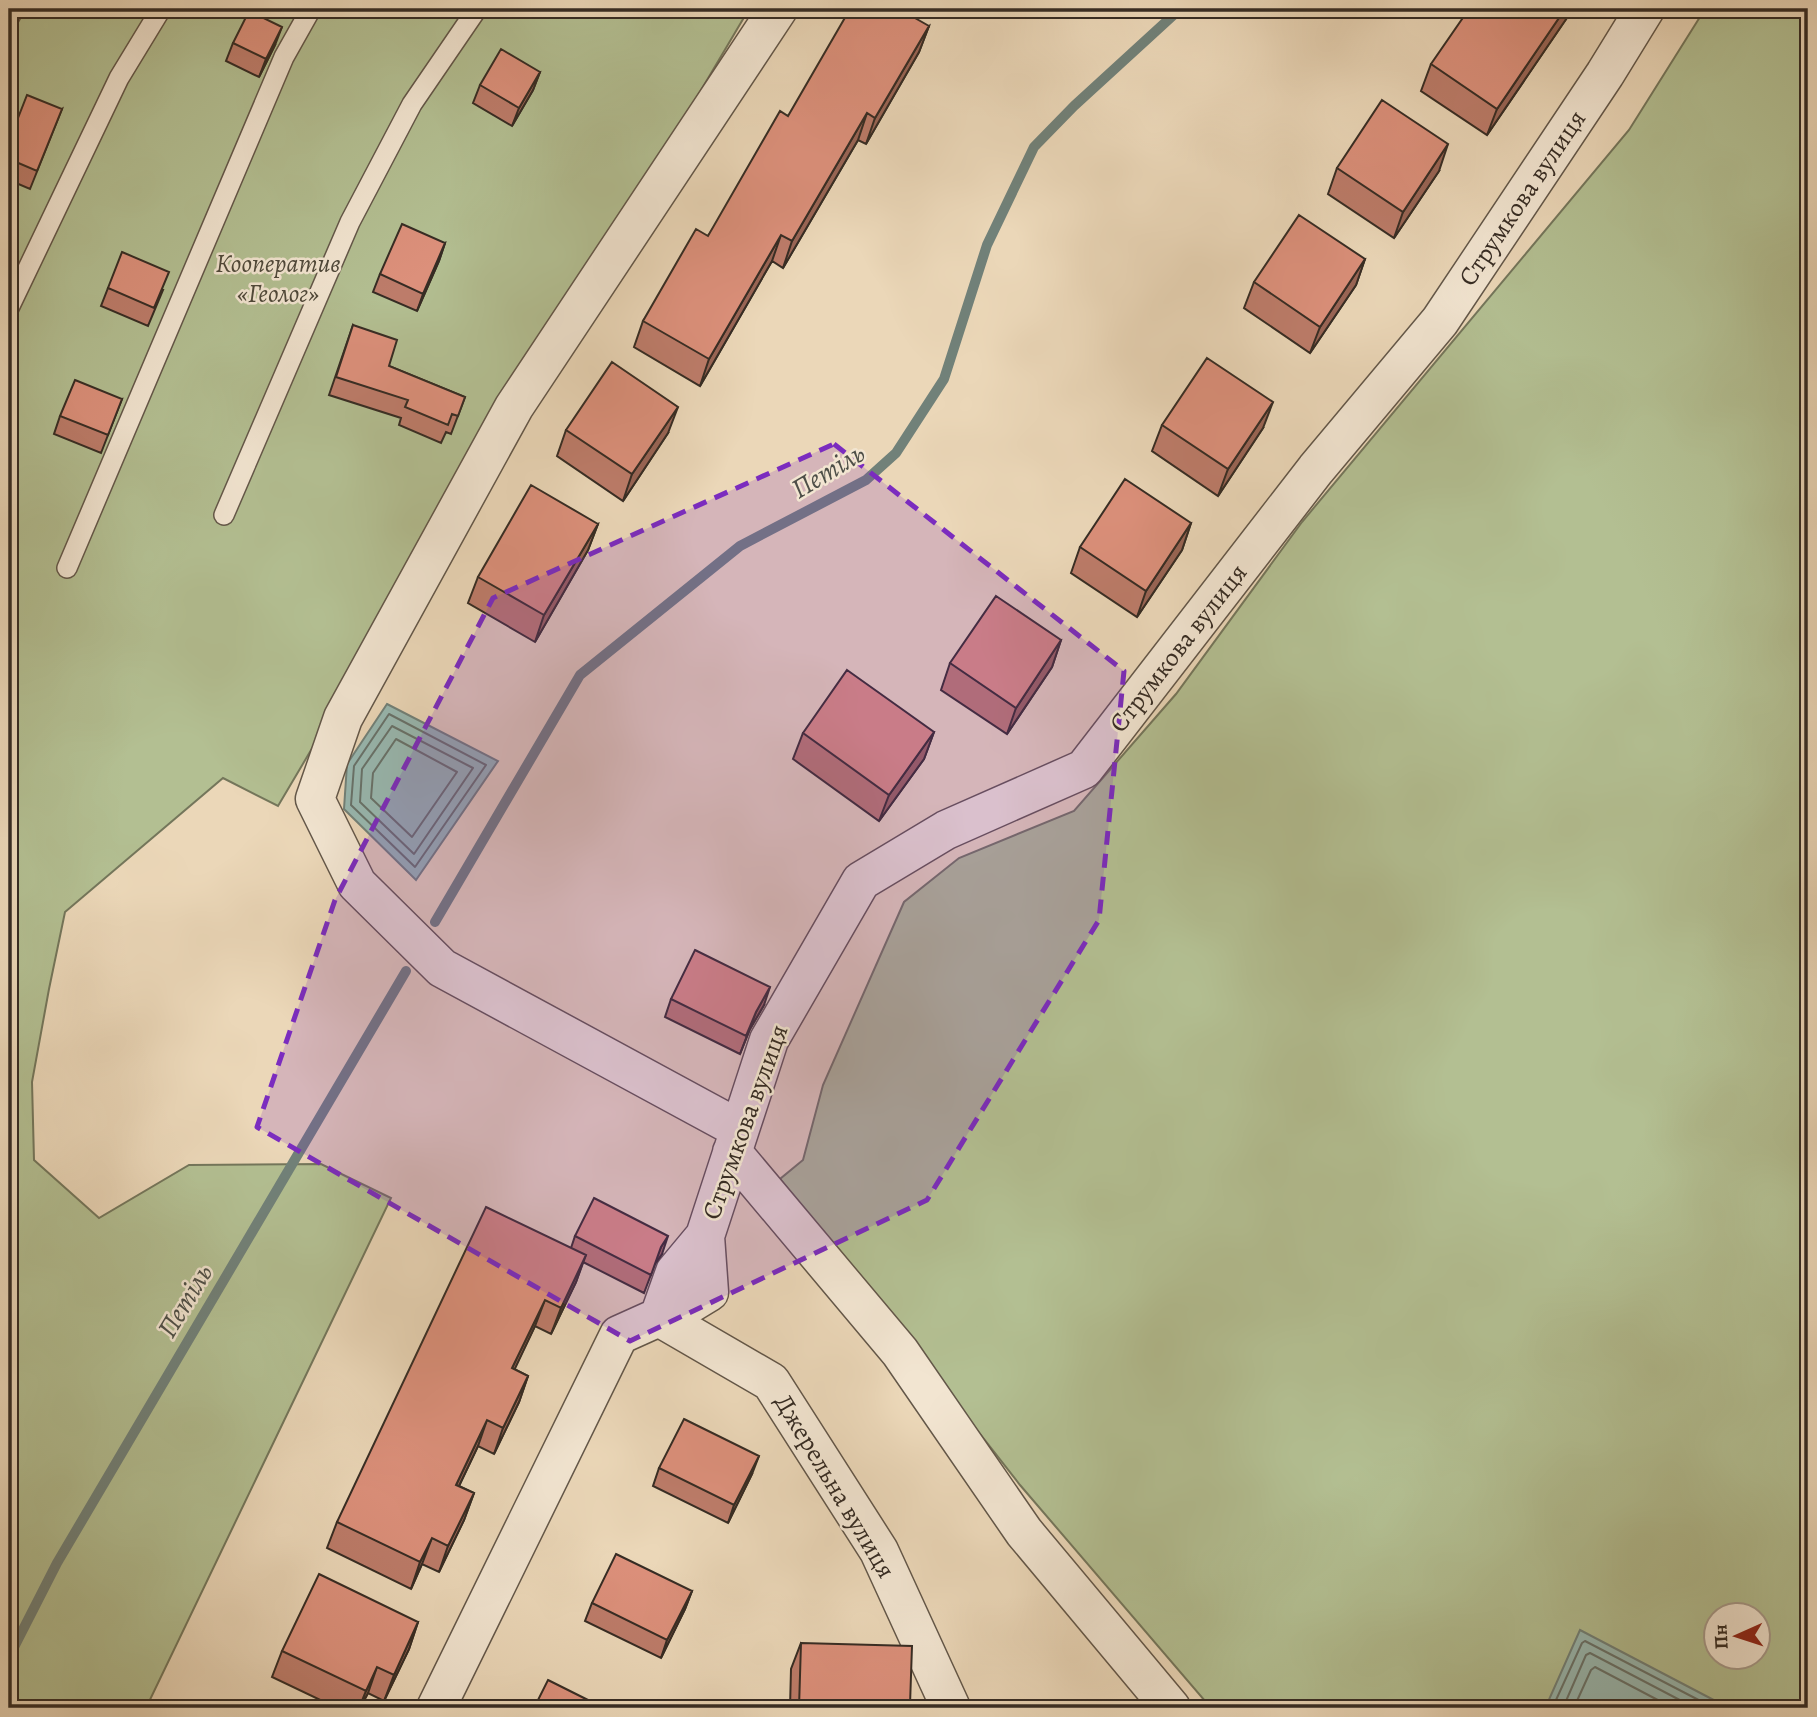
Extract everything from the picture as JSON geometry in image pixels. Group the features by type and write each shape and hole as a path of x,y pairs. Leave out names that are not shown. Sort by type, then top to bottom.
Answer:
{"street":[{"path":"778,9 514,407 343,718 315,800 357,884 443,968 736,1141 900,1352 1024,1532 1171,1708"},
{"name":"Струмкова вулиця","path":"661,1319 675,1272 705,1236 769,1040 860,881 946,830 1084,769 1316,469 1440,321 1605,74 1645,9"},
{"path":"436,1708 620,1335 661,1319"},
{"name":"Джерельна вулиця","path":"661,1319 771,1382 879,1551 951,1708"}],"lane":[{"path":"9,19 14,9"},
{"path":"9,308 119,78 161,9"},
{"path":"66,568 284,57 311,9"},
{"path":"224,515 350,222 412,104 477,9"}],"highlighted area":[{"path":"834,444 1124,671 1099,920 927,1200 630,1341 257,1127 335,900 493,598"}],"green space":[{"name":"Кооператив «Геолог»","path":"9,9 749,9 278,806 223,778 65,912 32,1082 34,1160 99,1218 189,1165 321,1164 391,1198 146,1708 9,1708"},
{"path":"1705,9 1808,9 1808,1708 1211,1708 1020,1485 780,1179 803,1160 823,1085 904,902 959,858 1074,811 1176,694 1302,522 1629,130"}],"water":[{"path":"387,704 498,761 416,880 344,809 347,764"},
{"path":"1580,1630 1729,1708 1555,1708 1547,1704"}],"building":[{"path":"850,9 899,9 929,26 875,118 867,113 792,241 781,235 709,359 643,321 696,229 708,236 780,111 788,116"},
{"path":"1469,9 1565,9 1497,109 1431,64"},
{"path":"249,11 282,27 266,59 233,43"},
{"path":"501,49 540,72 519,108 480,85"},
{"path":"27,95 62,109 37,171 9,159 9,141"},
{"path":"1382,100 1448,144 1403,212 1337,168"},
{"path":"1299,215 1365,259 1320,327 1254,282"},
{"path":"402,224 445,243 423,294 380,274"},
{"path":"122,252 169,272 154,308 108,288"},
{"path":"353,325 397,340 389,366 465,397 458,416 452,414 448,425 405,407 408,400 336,377"},
{"path":"1207,358 1273,402 1228,469 1162,425"},
{"path":"612,362 678,407 632,474 566,430"},
{"path":"75,380 122,399 108,435 60,416"},
{"path":"1125,479 1191,523 1146,591 1080,547"},
{"path":"531,485 598,524 544,615 478,577"},
{"path":"996,596 1061,640 1016,708 950,663"},
{"path":"847,670 934,732 889,795 803,733"},
{"path":"695,950 770,987 746,1036 671,999"},
{"path":"594,1198 668,1236 651,1275 575,1236"},
{"path":"486,1207 586,1255 561,1308 545,1300 512,1368 528,1376 503,1428 487,1420 456,1485 474,1493 448,1546 432,1538 420,1562 337,1522"},
{"path":"684,1419 759,1456 734,1505 659,1468"},
{"path":"616,1554 692,1591 667,1640 592,1603"},
{"path":"319,1574 418,1622 394,1675 377,1667 366,1691 282,1651"},
{"path":"801,1643 912,1646 910,1705 892,1704 891,1708 799,1708"},
{"path":"548,1680 604,1708 534,1708"},
{"path":"473,1701 488,1708 470,1708"}],"waterway":[{"name":"Петіль","path":"435,922 580,675 740,546 866,480 896,453 944,379 987,245 1034,147 1074,106 1180,9"},
{"name":"Петіль","path":"9,1657 57,1563 406,971"}]}
